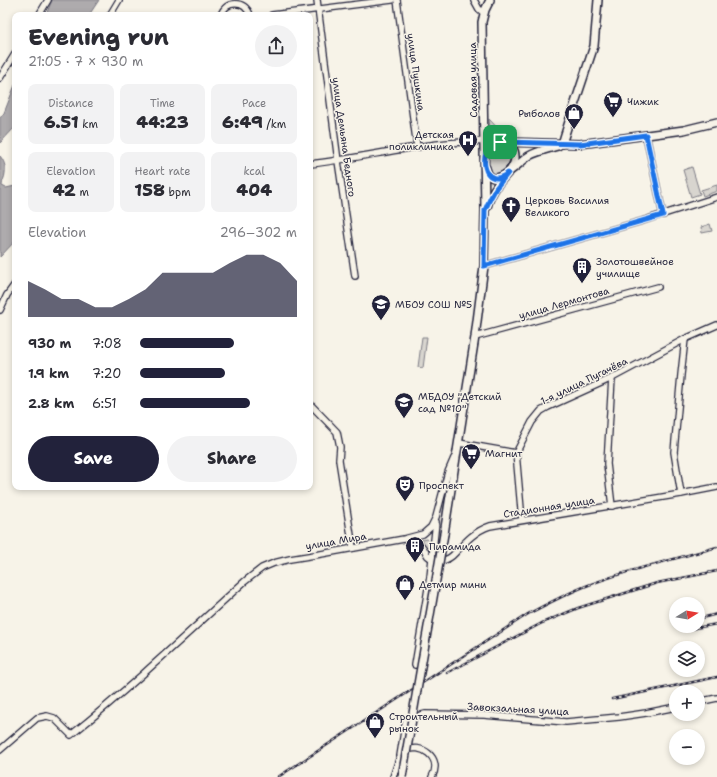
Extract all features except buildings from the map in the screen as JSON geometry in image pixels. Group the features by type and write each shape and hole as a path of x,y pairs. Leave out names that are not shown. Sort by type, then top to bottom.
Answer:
{"main road":[{"name":"Садовая улица","path":"485,161 482,26 484,13 490,0"},
{"path":"562,144 593,49 598,0"},
{"path":"402,777 444,534 475,338 484,266 485,161 489,147 494,143 502,142 580,144 684,130 717,122"},
{"path":"485,210 496,188 514,164 514,150 502,142"},
{"path":"485,161 488,174 492,178 499,178 508,173 527,157 562,144"}],"street":[{"path":"41,12 48,0"},
{"path":"112,12 119,0"},
{"name":"улица Демьяна Бедного","path":"317,0 355,276"},
{"path":"295,12 392,0"},
{"name":"улица Пушкина","path":"397,0 417,147"},
{"path":"474,0 479,9 484,13"},
{"path":"222,12 226,6 234,1 242,4 249,12"},
{"path":"0,78 12,59"},
{"path":"646,135 663,215"},
{"path":"313,164 338,161 447,142 502,142"},
{"path":"484,266 663,215 717,197"},
{"name":"улица Лермонтова","path":"475,338 658,286"},
{"path":"0,310 12,288"},
{"name":"1-я улица Пугачёва","path":"516,453 532,422 541,411 612,378 717,325"},
{"path":"681,494 674,452 681,374 686,340"},
{"path":"612,378 607,464 612,506"},
{"path":"313,407 337,432 340,447 339,460 353,548"},
{"path":"459,443 516,453 522,520"},
{"path":"415,665 430,577 436,517 448,472 457,453"},
{"name":"Стадионная улица","path":"431,558 441,561 448,559 453,556 468,538 480,530 493,525 717,487"},
{"path":"431,558 422,546 421,540 423,534 431,527 436,517"},
{"name":"улица Мира","path":"0,750 37,718 47,716 54,718 71,735 244,582 262,568 270,564 290,559 404,539 423,534"},
{"path":"404,539 414,540 422,546"},
{"path":"705,701 717,698"},
{"name":"Завокзальная улица","path":"400,756 406,719 425,714 484,715 566,722 625,716 669,708"},
{"path":"394,777 400,756 406,750 410,749 427,752 431,756 435,767 432,777"}],"shaded area":[{"path":"52,0 99,0 91,12 47,12"},
{"path":"12,93 12,130 0,143 0,118 4,113"},
{"path":"489,119 503,134 493,133 490,128"},
{"path":"501,146 507,148 510,152 510,162 499,173 494,174 489,169 490,153 495,148"},
{"path":"0,156 4,162 5,168 2,186 6,188 12,187 12,244 0,257"},
{"path":"692,167 700,194 691,197 683,170"},
{"path":"717,185 717,191 703,196 701,190"},
{"path":"710,224 712,231 702,233 701,227"},
{"path":"422,337 427,337 423,368 418,367"},
{"path":"426,539 430,542 429,555 420,553 413,546 415,542"}],"railway":[{"path":"278,777 528,614 560,597 640,568 717,547"},
{"path":"447,673 542,623 578,608 657,583 717,571"},
{"path":"705,617 717,614"},
{"path":"705,626 717,624"},
{"path":"612,699 717,677"}],"place":[{"name":"Чижик","path":"613,118"},
{"name":"Рыболов","path":"574,130"},
{"name":"Детская поликлиника","path":"468,157"},
{"name":"Церковь Василия Великого","path":"511,223"},
{"name":"Золотошвейное училище","path":"582,284"},
{"name":"МБОУ СОШ №5","path":"381,321"},
{"name":"МБДОУ \"Детский сад №10\"","path":"404,419"},
{"name":"Магнит","path":"471,470"},
{"name":"Проспект","path":"405,502"},
{"name":"Пирамида","path":"415,563"},
{"name":"Детмир мини","path":"405,601"},
{"name":"Строительный рынок","path":"375,739"}],"route":[{"path":"646,135 663,215 484,266 485,210 496,188 508,173 499,178 492,178 488,174 485,161 489,147 494,143 500,142 580,144 646,135"}]}
